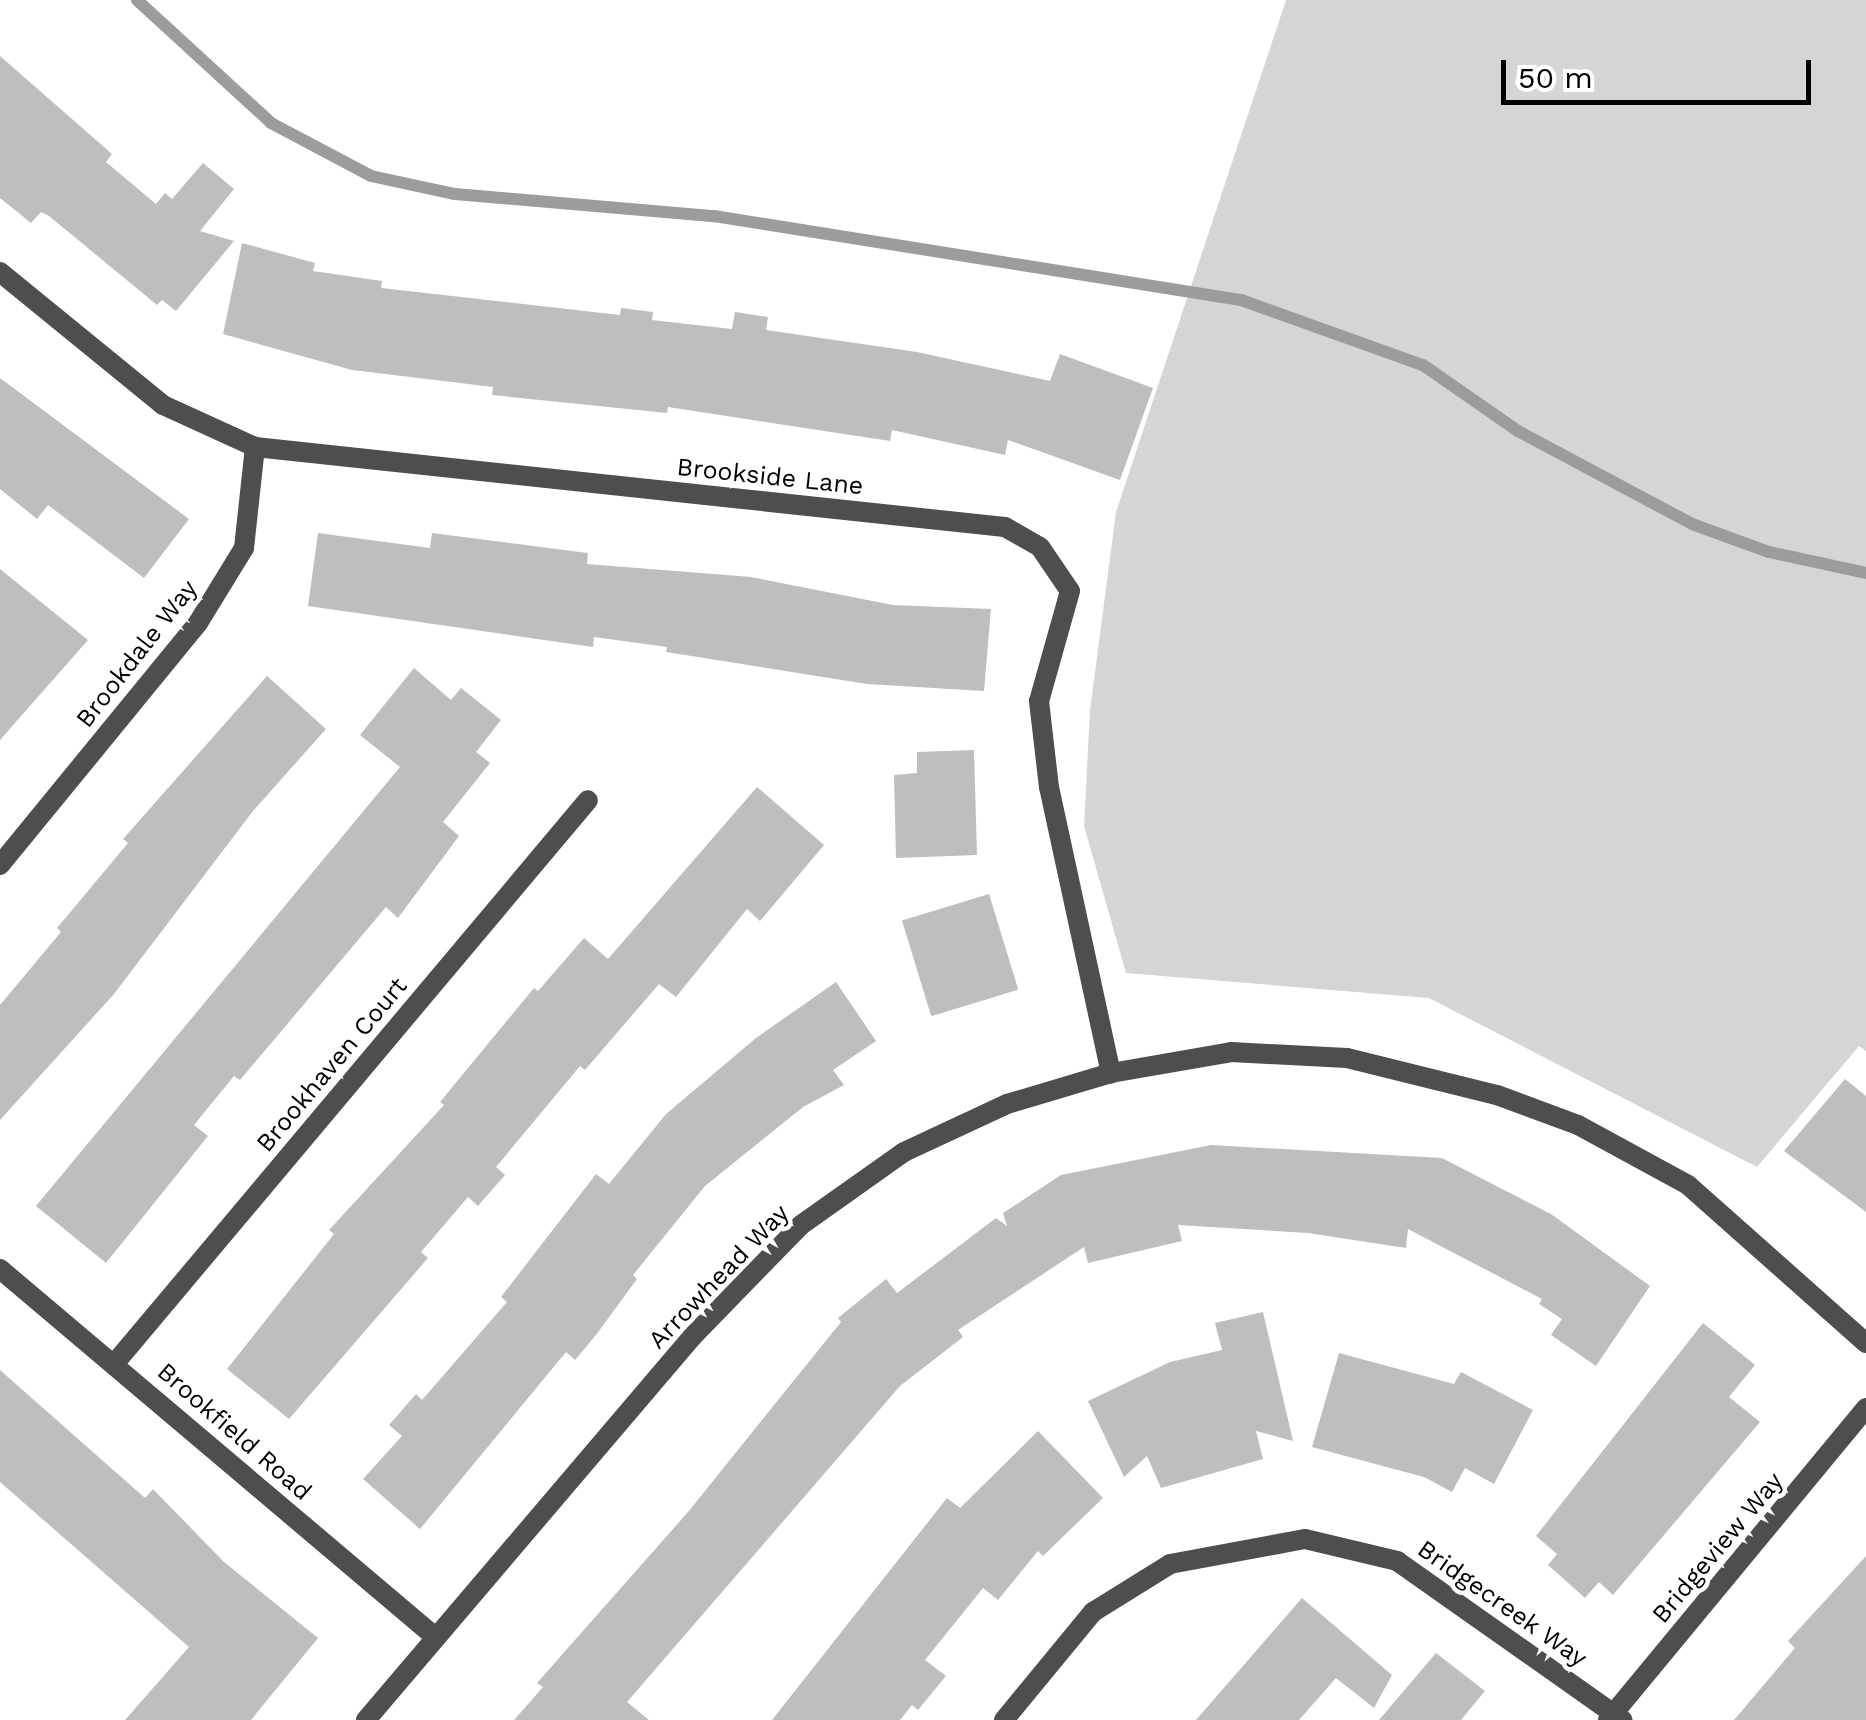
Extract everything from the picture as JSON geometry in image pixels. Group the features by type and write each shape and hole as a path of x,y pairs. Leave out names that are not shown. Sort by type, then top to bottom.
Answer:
{"street":[{"name":"Brookside Lane","path":"0,272 163,405 255,447 1004,527 1040,547 1070,591 1040,700 1049,787 1111,1073"},
{"name":"Brookdale Way","path":"0,865 198,624 244,548 255,447"},
{"name":"Brookhaven Court","path":"115,1363 588,800"},
{"name":"Arrowhead Way","path":"366,1720 433,1635 692,1337 801,1226 904,1152 1007,1104 1111,1073 1231,1052 1347,1058 1498,1095 1578,1125 1688,1186 1866,1343"},
{"name":"Brookfield Road","path":"0,1269 433,1635"},
{"name":"Bridgeview Way","path":"1614,1718 1866,1408"},
{"name":"Bridgecreek Way","path":"1004,1720 1093,1612 1170,1564 1305,1539 1397,1560 1614,1718"}],"shaded area":[{"path":"1286,0 1866,0 1866,1051 1859,1046 1757,1167 1429,998 1126,973 1084,826 1090,710 1116,512"}],"building":[{"path":"0,56 112,154 106,162 156,204 165,193 172,199 203,163 234,189 200,231 234,241 176,311 162,300 157,305 49,216 41,212 31,223 0,198"},
{"path":"242,243 315,263 313,271 382,281 381,288 620,315 621,308 653,312 652,320 732,329 735,312 768,317 766,330 917,352 1050,381 1060,354 1153,388 1120,480 1008,440 1005,455 892,430 890,441 668,407 667,413 492,395 493,387 352,370 223,334"},
{"path":"0,378 189,519 144,578 48,505 37,519 0,489"},
{"path":"318,533 430,548 432,533 588,553 587,564 751,577 893,605 991,609 984,691 867,684 666,652 667,647 594,637 593,647 308,606"},
{"path":"0,569 88,640 0,740"},
{"path":"414,668 451,700 461,688 501,720 476,752 490,763 443,822 459,836 398,918 386,907 240,1080 234,1076 194,1125 208,1136 106,1263 36,1206 400,767 360,735"},
{"path":"267,676 326,729 253,811 114,994 0,1120 0,1005 61,932 57,928 128,843 123,839"},
{"path":"974,750 977,855 896,858 894,775 917,773 917,752"},
{"path":"757,787 824,845 760,921 747,909 676,997 659,984 585,1070 580,1066 496,1167 505,1175 478,1206 468,1197 421,1252 428,1258 289,1419 227,1369 334,1234 329,1230 444,1105 440,1102 534,988 538,991 584,938 608,959"},
{"path":"989,894 1018,990 931,1016 902,921"},
{"path":"836,982 876,1041 833,1070 844,1085 803,1107 705,1186 633,1275 637,1279 596,1335 575,1360 566,1352 420,1529 363,1479 402,1436 389,1425 416,1394 422,1400 507,1302 501,1297 596,1174 609,1184 666,1114 756,1038"},
{"path":"1845,1079 1866,1096 1866,1212 1784,1151"},
{"path":"1211,1145 1442,1158 1551,1214 1650,1286 1596,1366 1551,1335 1562,1319 1539,1304 1542,1299 1408,1229 1406,1248 1308,1233 1178,1225 1182,1241 1088,1263 1084,1247 958,1330 963,1337 900,1386 627,1702 649,1720 514,1720 543,1687 537,1683 688,1512 841,1322 838,1318 886,1279 897,1293 996,1218 1007,1226 1003,1213 1061,1175"},
{"path":"1263,1312 1293,1441 1256,1431 1263,1459 1161,1488 1147,1456 1124,1477 1088,1401 1170,1362 1222,1350 1215,1323"},
{"path":"1703,1323 1755,1365 1729,1397 1760,1422 1613,1595 1599,1582 1585,1598 1548,1565 1557,1554 1536,1536"},
{"path":"1339,1353 1454,1384 1461,1372 1533,1410 1494,1484 1465,1468 1452,1492 1424,1477 1312,1447"},
{"path":"0,1370 145,1498 153,1489 224,1562 318,1638 251,1720 125,1720 189,1647 0,1482"},
{"path":"1038,1431 1103,1498 1043,1556 1038,1551 998,1600 983,1588 925,1660 946,1676 918,1710 912,1705 900,1720 772,1720 947,1498 960,1508"},
{"path":"1866,1556 1866,1720 1734,1720 1795,1648 1788,1641"},
{"path":"1302,1598 1392,1675 1374,1708 1336,1678 1299,1720 1196,1720"},
{"path":"1436,1653 1485,1691 1461,1720 1379,1720"}],"waterway":[{"path":"137,0 271,123 371,176 455,194 714,216 1241,300 1423,365 1518,431 1692,524 1769,552 1866,573"}]}
